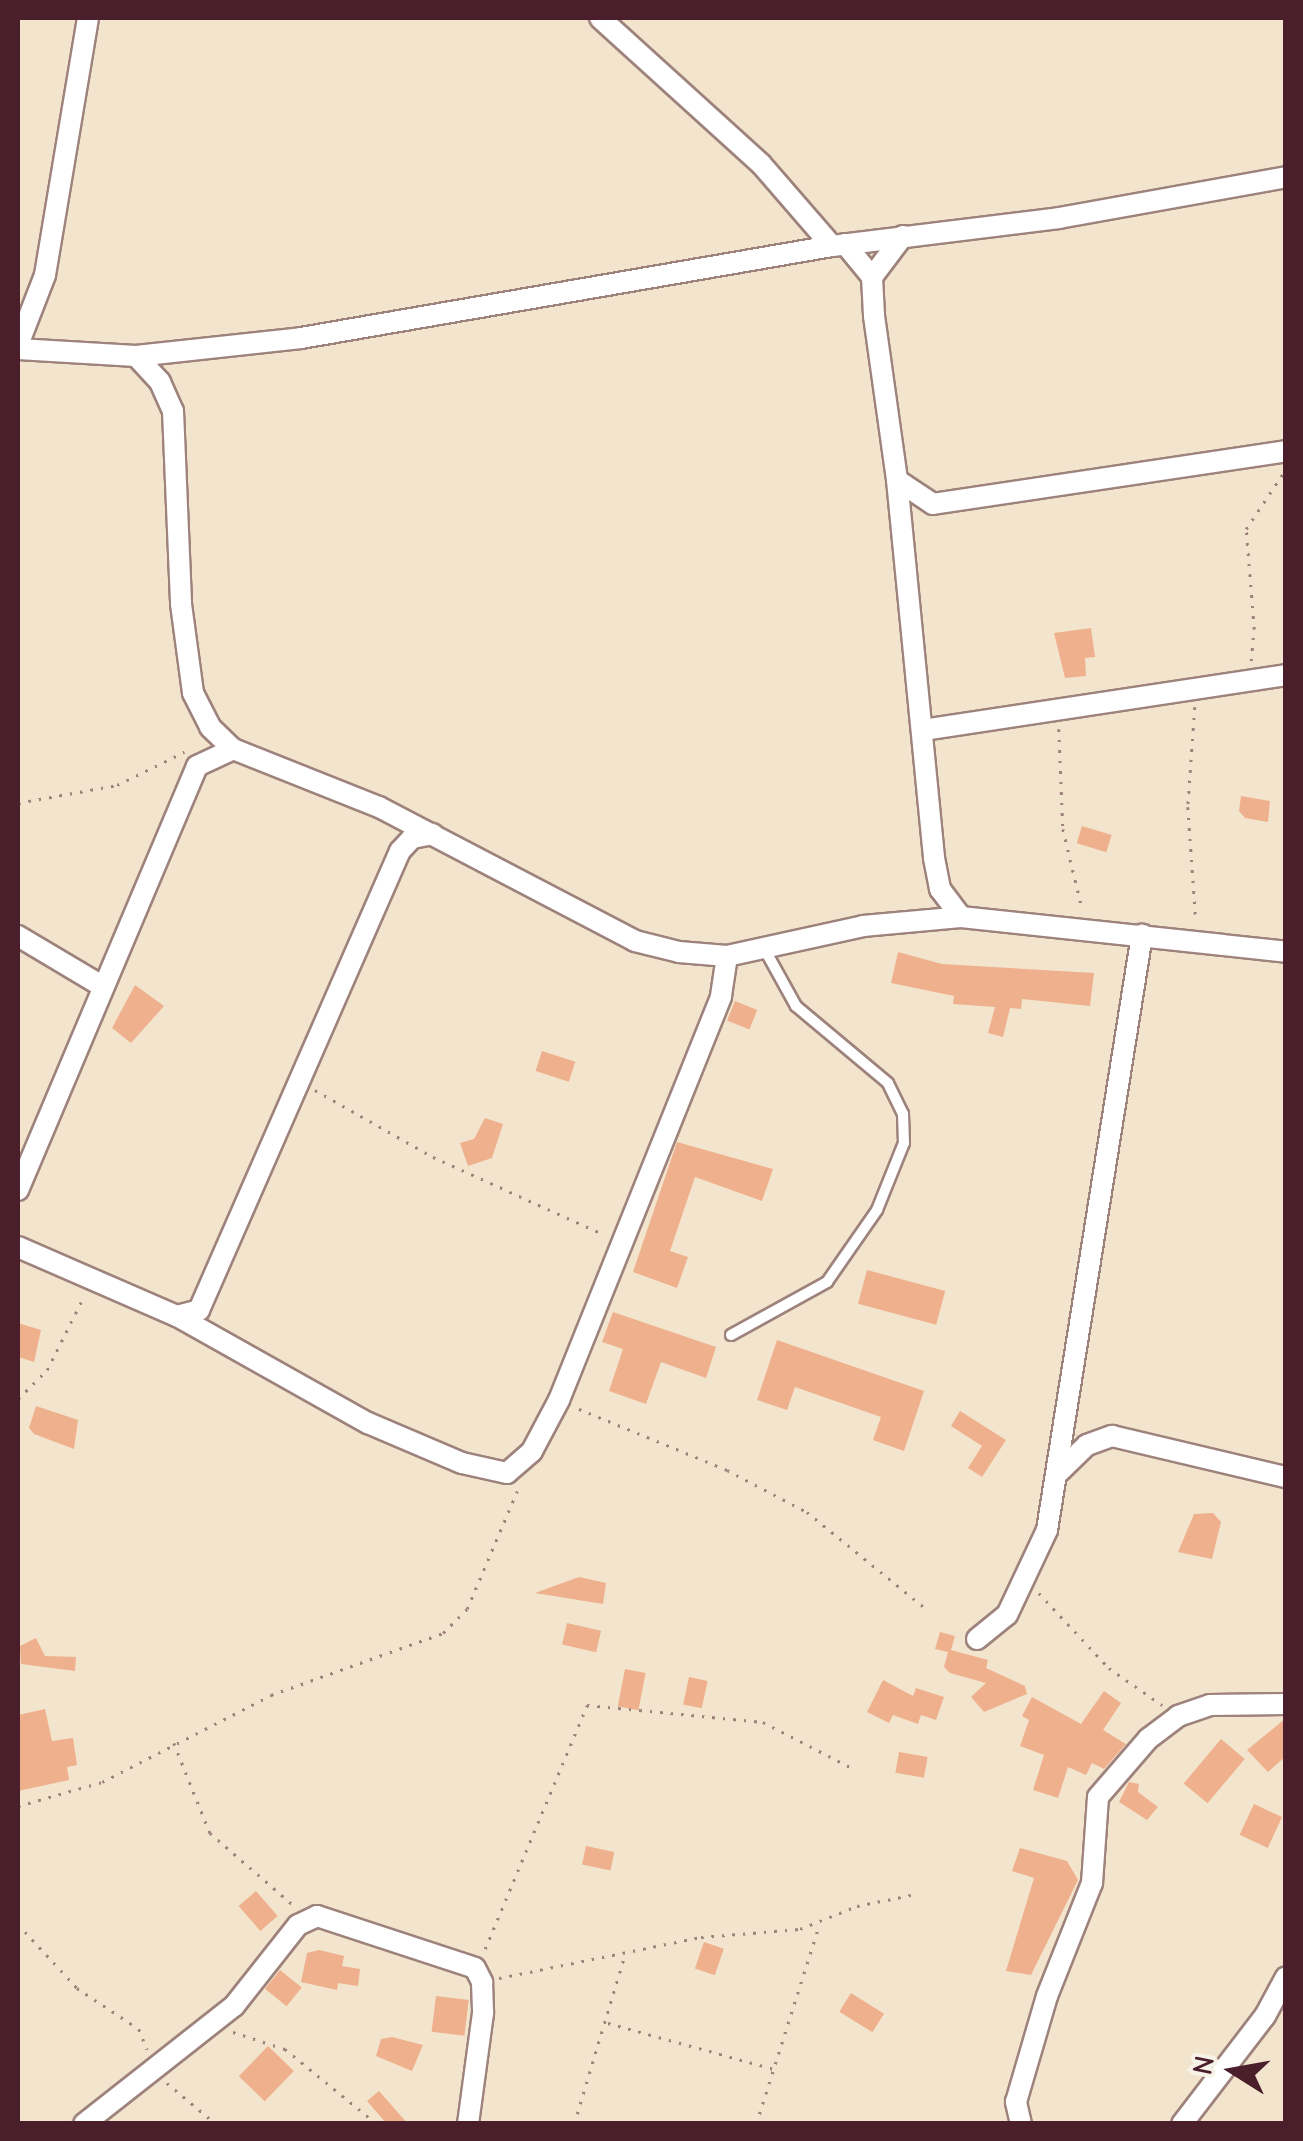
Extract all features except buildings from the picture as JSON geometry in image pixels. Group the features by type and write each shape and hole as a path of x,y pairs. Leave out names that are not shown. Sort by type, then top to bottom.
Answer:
{"street":[{"path":"88,18 45,275 18,347 136,356 300,338 838,245 1059,218 1286,177"},
{"path":"600,18 761,164 872,277 940,889 961,917"},
{"path":"872,277 903,236"},
{"path":"136,356 160,382 173,410 180,604 192,693 210,726 233,749 432,834 635,941 727,956 922,919 961,917 1195,939 1286,952"},
{"path":"897,480 934,504 1286,451"},
{"path":"923,730 1286,675"},
{"path":"18,1190 197,766 233,749"},
{"path":"177,1316 199,1310 400,851 412,838 432,834"},
{"path":"922,919 940,889"},
{"path":"977,1639 1007,1615 1047,1530 1059,1472 1090,1230 1142,935"},
{"path":"18,936 102,986"},
{"path":"18,1247 177,1316 430,1450 490,1472 521,1465 559,1400 618,1241 721,996 727,956"},
{"path":"1059,1472 1088,1445 1112,1436 1286,1477"},
{"path":"1020,2124 1016,2102 1047,1996 1092,1883 1098,1798 1178,1716 1210,1705 1286,1704"},
{"path":"84,2124 213,2026 260,1979 306,1918 479,1975 468,2124"},
{"path":"1182,2124 1265,2016 1286,1977"}],"lane":[{"path":"732,1335 827,1282 877,1210 904,1143 903,1114 888,1083 796,1006 764,950"}],"path":[{"path":"1246,682 1254,641 1246,530 1286,469"},
{"path":"1195,939 1188,807 1196,689"},
{"path":"1058,710 1063,829 1086,929"},
{"path":"18,802 116,785 187,752"},
{"path":"297,1080 433,1157 618,1241"},
{"path":"18,1398 47,1370 78,1320 90,1275"},
{"path":"559,1400 727,1470 807,1512 925,1608"},
{"path":"18,1806 102,1782 174,1741 348,1663 457,1623 485,1574 521,1465"},
{"path":"1024,1578 1109,1668 1178,1716"},
{"path":"479,1975 587,1705 763,1722 852,1768"},
{"path":"174,1741 210,1833 306,1918"},
{"path":"479,1975 819,1924 857,1906 911,1895"},
{"path":"18,1924 77,1988 138,2030 150,2071 216,2124"},
{"path":"756,2124 819,1924"},
{"path":"574,2124 625,1954"},
{"path":"605,2023 682,2038 775,2069"},
{"path":"213,2026 284,2049 376,2124"}]}
